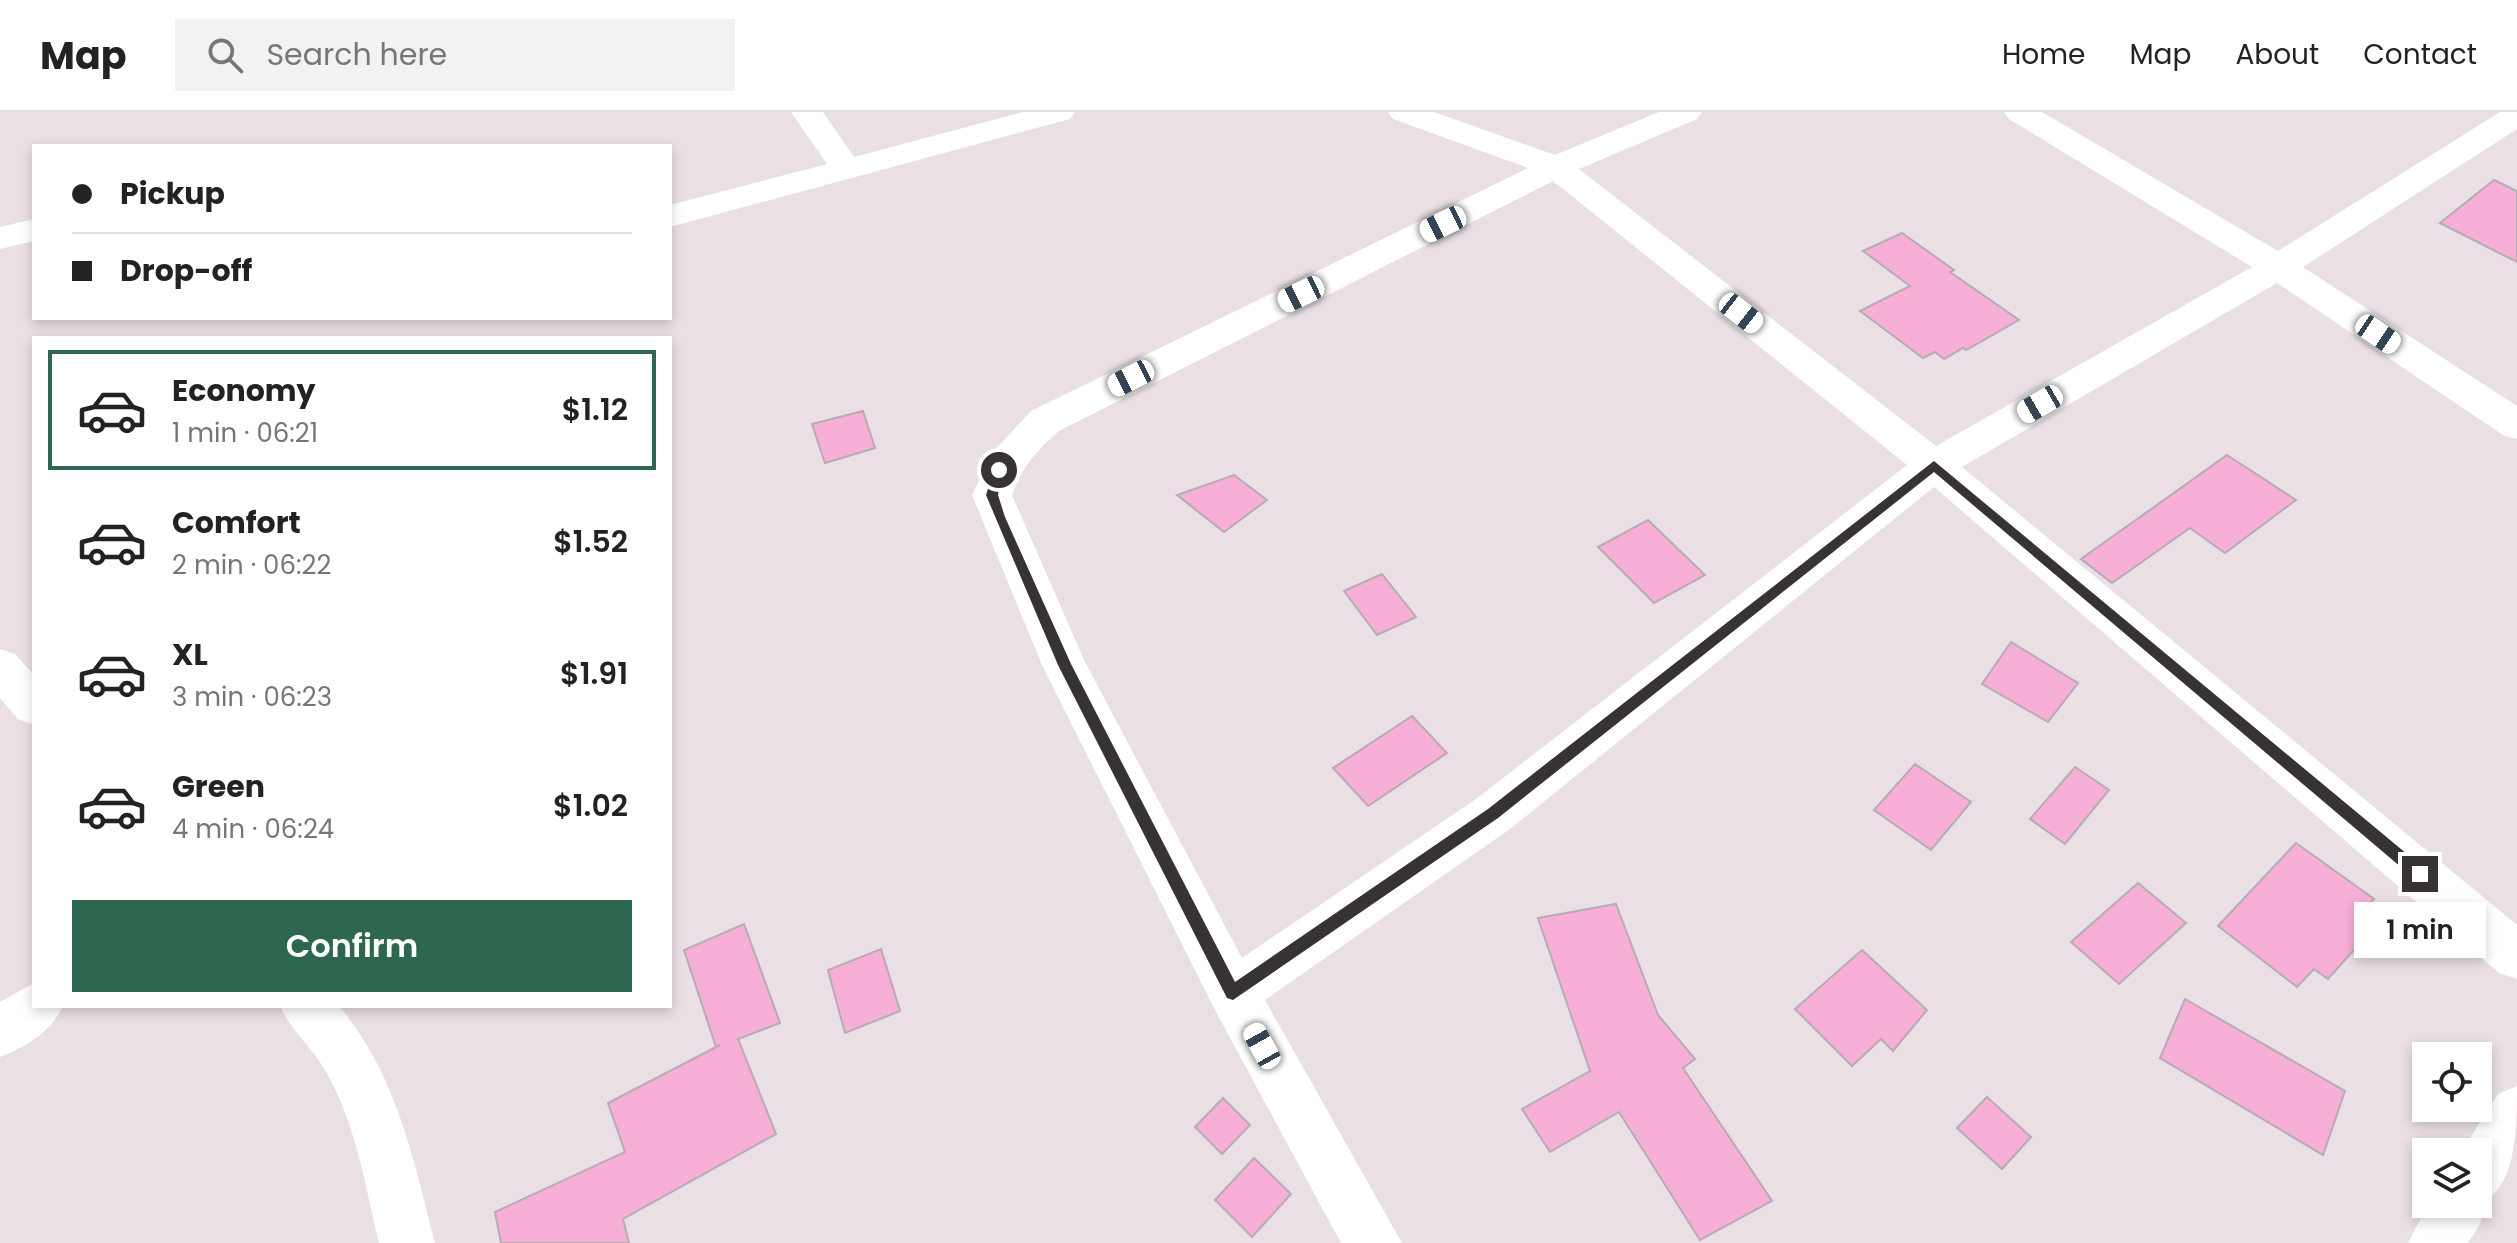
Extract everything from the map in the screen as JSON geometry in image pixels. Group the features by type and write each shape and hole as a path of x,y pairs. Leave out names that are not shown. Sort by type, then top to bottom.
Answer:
{"street":[{"path":"807,112 846,168"},
{"path":"672,215 1059,112"},
{"path":"1404,112 1556,167 1934,465 2517,956"},
{"path":"1374,1243 1348,1205 1233,993 1052,638 992,495 999,470 1012,451 1045,421 1556,167 1686,112"},
{"path":"2020,112 2278,267 2517,425"},
{"path":"1233,993 1493,814 1934,465 2278,267 2517,115"},
{"path":"0,238 32,230"},
{"path":"0,667 32,704"},
{"path":"0,1032 34,1008"},
{"path":"308,1008 343,1051 373,1109 407,1243"},
{"path":"2492,1153 2517,1113"},
{"path":"2436,1243 2451,1218"}],"building":[{"path":"2494,180 2517,191 2517,262 2440,223"},
{"path":"1902,233 1954,270 1950,272 2019,320 1944,359 1935,352 1923,358 1860,311 1910,286 1863,251"},
{"path":"863,411 875,448 825,463 812,424"},
{"path":"2227,455 2296,500 2225,553 2190,528 2112,583 2081,559"},
{"path":"1234,475 1267,500 1224,532 1177,495"},
{"path":"1648,520 1705,575 1654,603 1598,547"},
{"path":"1382,574 1416,617 1377,635 1344,591"},
{"path":"2011,642 2078,683 2048,722 1982,684"},
{"path":"1412,716 1447,753 1368,806 1333,768"},
{"path":"1915,764 1971,802 1931,850 1874,810"},
{"path":"2075,767 2109,790 2065,844 2030,819"},
{"path":"2296,843 2374,899 2355,920 2370,932 2328,979 2314,969 2297,987 2218,926"},
{"path":"2138,883 2186,923 2119,984 2071,942"},
{"path":"1616,904 1658,1015 1695,1059 1683,1068 1772,1201 1700,1240 1619,1112 1550,1152 1522,1109 1590,1071 1538,918"},
{"path":"744,924 780,1023 738,1039 776,1134 623,1219 629,1243 501,1243 495,1212 625,1152 608,1103 720,1045 716,1047 684,950"},
{"path":"881,949 900,1011 845,1033 828,970"},
{"path":"1862,950 1927,1010 1893,1051 1881,1039 1852,1066 1795,1009"},
{"path":"2185,999 2345,1091 2323,1155 2160,1058"},
{"path":"1987,1097 2031,1137 2002,1169 1957,1128"},
{"path":"1223,1098 1250,1125 1222,1154 1195,1127"},
{"path":"1254,1158 1291,1194 1252,1237 1215,1200"}],"route":[{"path":"999,470 992,495 999,517 1064,665 1233,993 1493,814 1934,465 2420,874"}]}
